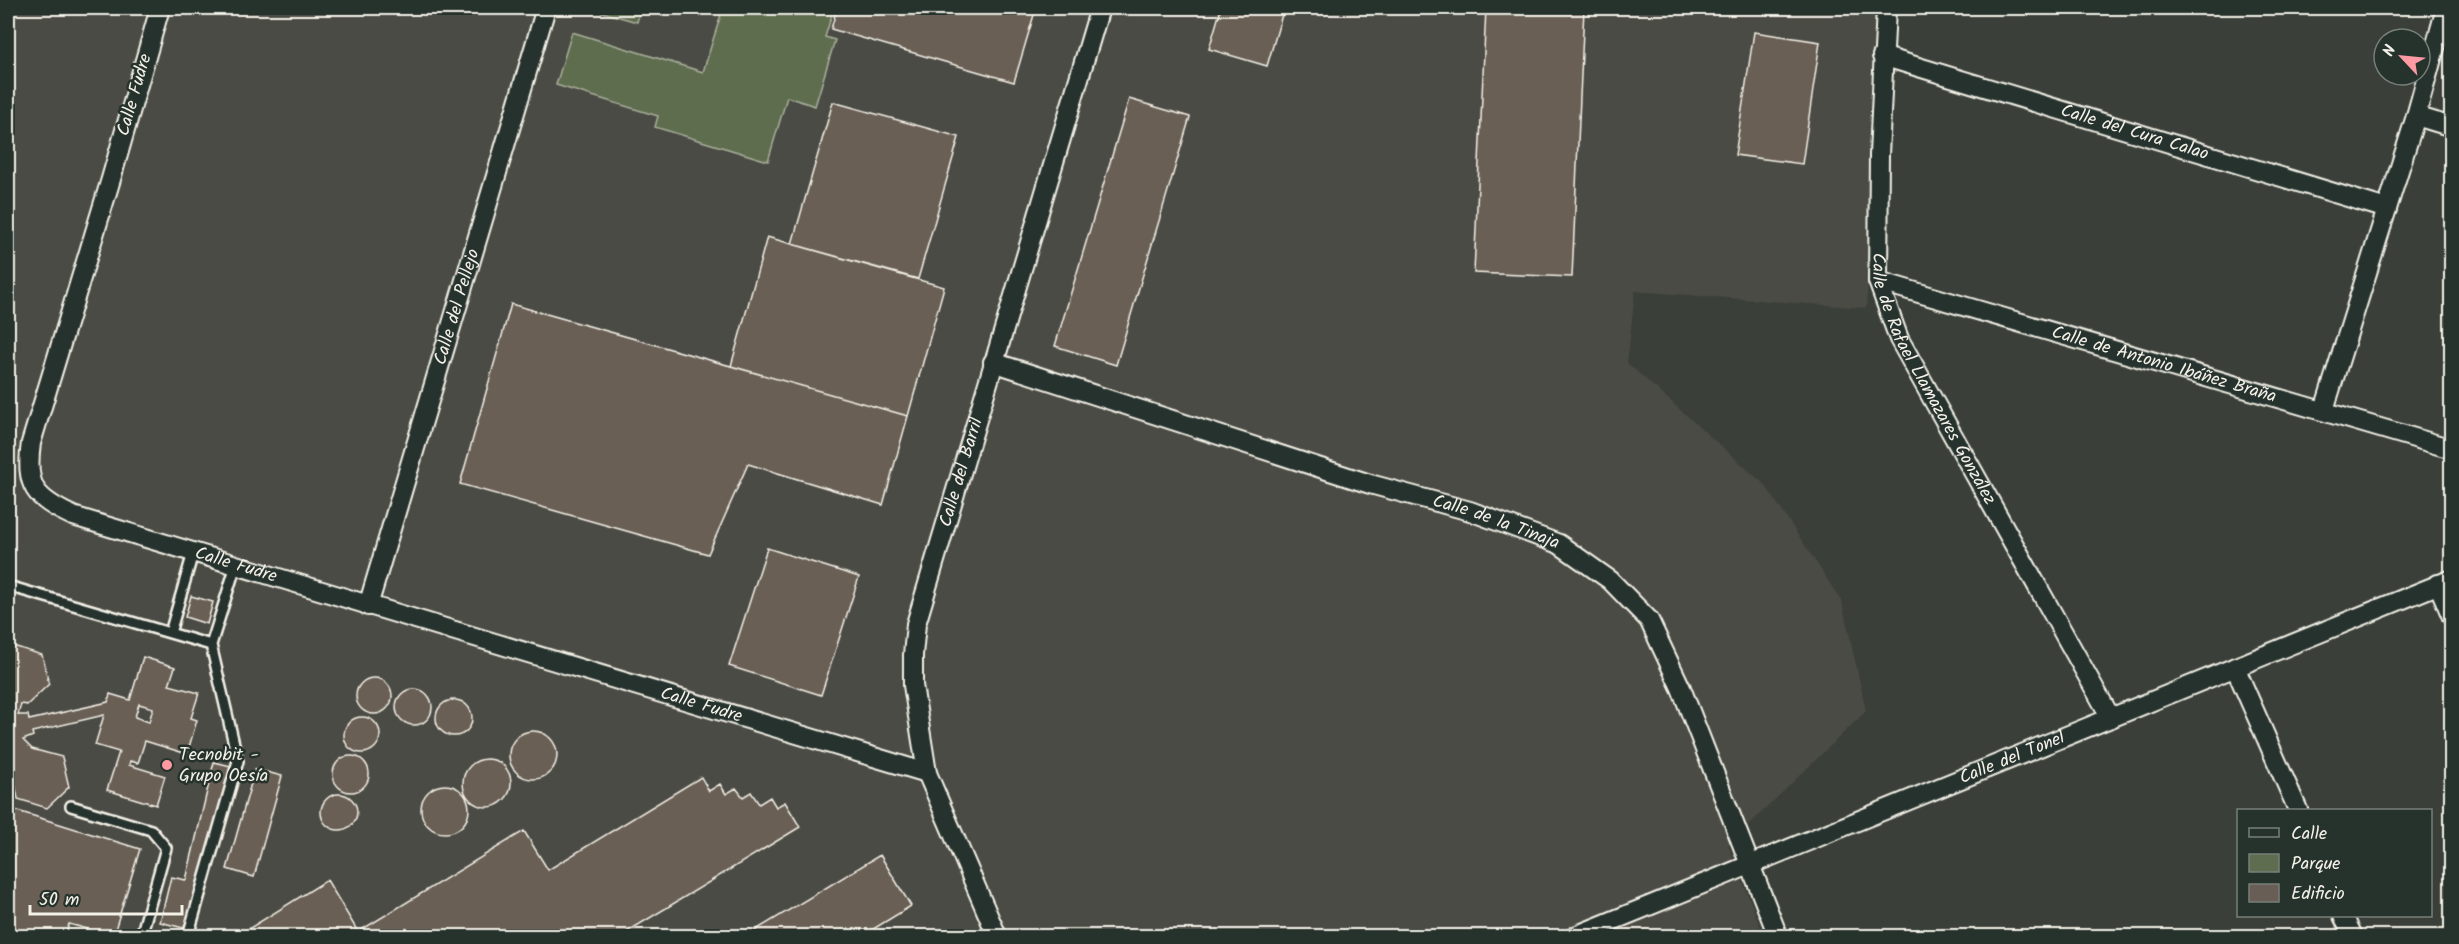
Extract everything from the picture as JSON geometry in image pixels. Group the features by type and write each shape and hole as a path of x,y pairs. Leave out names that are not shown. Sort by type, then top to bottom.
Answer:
{"street":[{"name":"Calle Fudre","path":"160,8 31,443 28,469 35,490 50,506 73,516 193,553 927,773"},
{"name":"Calle del Pellejo","path":"368,606 546,8"},
{"name":"Calle del Barril","path":"997,936 927,773 913,685 916,624 1100,8"},
{"name":"Calle de Rafael Llamazares González","path":"1886,8 1882,56 1878,281 1899,339 2111,718"},
{"path":"2324,410 2416,116 2446,8"},
{"name":"Calle del Cura Calao","path":"1882,56 2386,209"},
{"path":"2416,116 2451,127"},
{"name":"Calle de Antonio Ibáñez Braña","path":"1878,281 2451,449"},
{"name":"Calle de la Tinaja","path":"993,362 1370,484 1470,512 1559,544 1610,580 1649,620 1681,688 1778,936"},
{"path":"2445,581 2451,617"},
{"name":"Calle del Tonel","path":"1575,936 2445,581"},
{"path":"2235,667 2298,809"},
{"path":"2344,917 2353,936"}],"lane":[{"path":"170,633 193,553"},
{"path":"188,936 195,919 238,761 212,645 236,565"},
{"path":"8,586 212,645"},
{"path":"71,806 151,830 166,848 141,936"}],"shaded area":[{"path":"8,8 1887,8 1866,308 1635,291 1627,363 1765,485 1842,602 1866,711 1728,845 1764,936 8,936"}],"green space":[{"path":"588,8 641,8 637,22"},
{"path":"723,8 834,8 825,37 835,40 815,106 787,97 768,161 655,127 658,116 556,85 572,32 703,72"}],"building":[{"path":"837,8 1036,8 1014,82 831,29"},
{"path":"1221,8 1284,8 1267,66 1209,49"},
{"path":"1486,8 1584,8 1572,277 1474,273"},
{"path":"1754,32 1820,42 1802,164 1735,155"},
{"path":"1129,99 1190,117 1116,365 1055,346"},
{"path":"833,102 959,137 918,279 792,244"},
{"path":"767,237 944,287 908,416 731,366"},
{"path":"511,304 908,416 883,505 748,464 708,554 460,484"},
{"path":"767,548 859,577 821,695 729,666"},
{"path":"191,596 213,602 207,624 185,617"},
{"path":"13,646 42,655 49,684 27,705 21,704 18,715 28,715 29,720 108,702 110,694 130,700 143,657 175,667 169,685 199,693 191,718 197,720 187,754 145,741 138,763 130,761 129,765 165,776 156,805 107,790 119,752 95,745 104,715 32,732 33,736 23,740 32,749 62,757 69,787 47,808 18,799 12,769 8,765 8,713 11,701 8,699 8,651","holes":["139,704 153,708 149,722 135,717"]},
{"path":"374,678 387,683 392,696 387,709 374,714 361,709 356,696 361,683"},
{"path":"414,689 426,695 432,707 426,719 414,725 402,719 396,707 402,695"},
{"path":"454,700 467,705 472,718 467,731 454,736 441,731 436,718 441,705"},
{"path":"362,717 375,722 380,735 375,748 362,753 349,748 344,735 349,722"},
{"path":"533,731 550,738 557,755 550,772 533,779 516,772 509,755 516,738"},
{"path":"351,756 364,761 369,774 364,787 351,792 338,787 333,774 338,761"},
{"path":"487,759 504,766 511,783 504,800 487,807 470,800 463,783 470,766"},
{"path":"214,762 231,766 187,929 160,922 171,877 186,880"},
{"path":"255,769 282,776 254,877 227,869"},
{"path":"701,777 709,791 720,784 726,794 736,788 743,797 751,792 759,804 770,797 776,807 785,802 800,827 620,936 237,936 327,880 358,932 524,831 548,870"},
{"path":"445,785 462,792 469,809 462,826 445,833 428,826 421,809 428,792"},
{"path":"339,794 352,799 357,812 352,825 339,830 326,825 321,812 326,799"},
{"path":"8,808 140,849 113,936 69,924 65,936 8,936"},
{"path":"880,855 911,906 862,936 746,936"}],"place":[{"name":"Tecnobit - Grupo Oesía","path":"167,765"}]}
